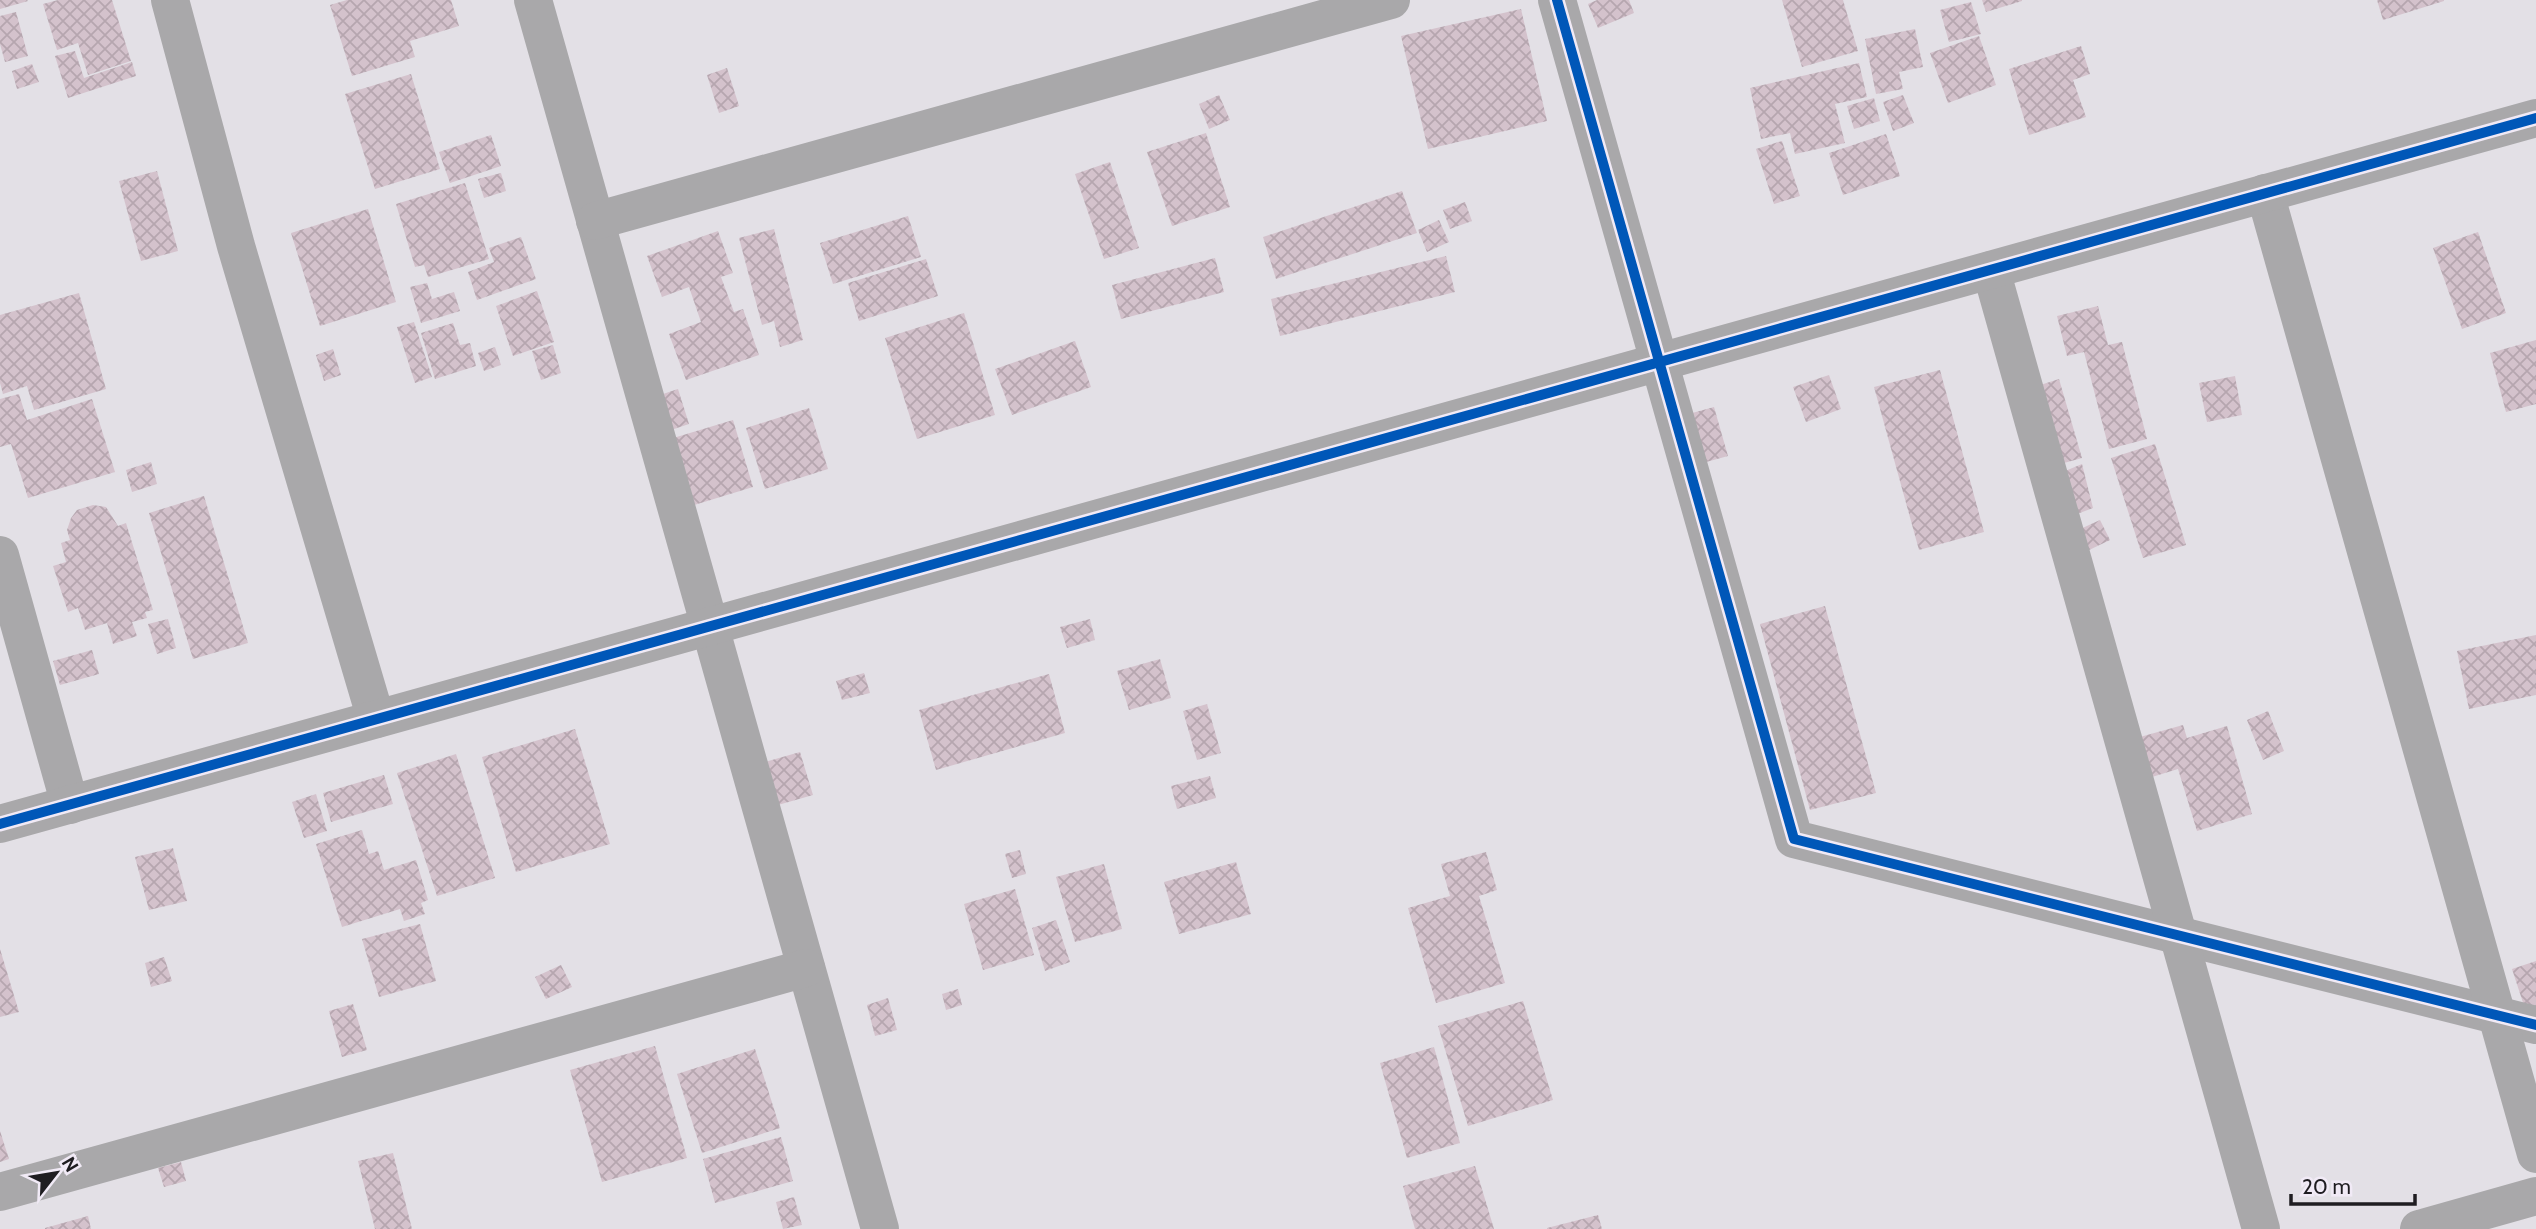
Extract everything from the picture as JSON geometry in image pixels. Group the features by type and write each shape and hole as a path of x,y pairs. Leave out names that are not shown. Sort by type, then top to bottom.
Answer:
{"street":[{"path":"170,0 236,246 376,719"},
{"path":"533,0 880,1229"},
{"path":"596,221 1391,0"},
{"path":"1557,0 1794,839 2536,1025"},
{"path":"0,824 2536,118"},
{"path":"2265,193 2536,1154"},
{"path":"1991,270 2261,1229"},
{"path":"0,555 70,805"},
{"path":"0,1192 806,968"},
{"path":"2419,1229 2536,1196"}],"building":[{"path":"0,0 27,0 28,1 0,9"},
{"path":"58,0 112,0 131,61 88,75 78,43 57,50 43,4"},
{"path":"347,0 451,0 459,26 410,41 415,57 352,76 330,5"},
{"path":"1597,0 1629,0 1634,13 1598,28 1588,4"},
{"path":"1782,0 1843,0 1858,51 1802,67"},
{"path":"1982,0 2022,0 2022,1 1986,12"},
{"path":"2377,0 2444,0 2444,1 2383,20"},
{"path":"1971,2 1981,34 1949,42 1940,10"},
{"path":"1521,9 1547,121 1428,149 1401,36"},
{"path":"16,12 28,56 5,62 0,44 0,16"},
{"path":"1915,29 1923,67 1899,72 1903,89 1876,94 1865,39"},
{"path":"1979,36 1996,85 1948,103 1930,53"},
{"path":"2081,46 2090,74 2073,80 2086,117 2029,135 2009,69"},
{"path":"75,51 84,78 132,62 136,76 68,98 55,56"},
{"path":"1859,63 1867,97 1835,104 1845,143 1795,154 1790,133 1761,139 1750,88"},
{"path":"32,64 39,82 17,89 12,71"},
{"path":"727,68 739,106 719,113 707,75"},
{"path":"411,74 440,169 375,189 345,94"},
{"path":"1219,95 1230,120 1209,129 1199,104"},
{"path":"1903,95 1914,123 1893,131 1883,102"},
{"path":"1874,98 1880,121 1854,129 1847,106"},
{"path":"1206,133 1230,207 1172,226 1147,152"},
{"path":"1886,134 1900,176 1843,195 1829,153"},
{"path":"491,135 501,166 450,183 439,152"},
{"path":"1782,141 1800,196 1774,204 1756,149"},
{"path":"1110,162 1139,248 1104,259 1075,174"},
{"path":"157,171 178,251 141,261 119,181"},
{"path":"501,173 506,191 484,198 478,179"},
{"path":"465,183 489,259 428,277 424,265 415,267 396,204"},
{"path":"1402,191 1417,233 1276,279 1263,237"},
{"path":"1465,202 1472,221 1450,229 1443,210"},
{"path":"368,209 396,302 320,326 291,233"},
{"path":"908,216 921,257 833,284 820,243"},
{"path":"1439,220 1449,242 1427,252 1418,230"},
{"path":"774,229 803,340 780,347 774,321 762,325 739,238"},
{"path":"718,231 733,273 721,277 734,312 743,309 759,355 686,380 669,334 701,322 689,287 662,297 647,256"},
{"path":"2478,232 2506,313 2462,329 2433,248"},
{"path":"521,237 536,279 477,300 468,272 494,262 489,248"},
{"path":"1446,256 1455,292 1280,336 1271,299"},
{"path":"1215,258 1224,292 1121,319 1112,285"},
{"path":"926,259 938,296 859,321 848,283"},
{"path":"427,283 432,299 454,292 460,311 421,323 410,287"},
{"path":"537,291 554,342 513,356 496,306"},
{"path":"79,293 106,389 34,410 27,386 3,394 0,383 0,315"},
{"path":"2098,306 2108,345 2122,342 2147,439 2109,449 2084,352 2067,356 2057,316"},
{"path":"964,313 995,415 917,439 885,338"},
{"path":"414,322 432,377 415,383 397,327"},
{"path":"453,323 460,345 470,343 476,366 435,379 421,333"},
{"path":"2536,340 2536,404 2506,412 2490,353"},
{"path":"1075,341 1091,387 1012,415 995,369"},
{"path":"553,345 561,373 541,380 532,351"},
{"path":"495,347 501,365 484,371 478,353"},
{"path":"333,349 341,375 324,381 316,355"},
{"path":"1940,370 1984,532 1919,550 1874,387"},
{"path":"1829,375 1841,409 1806,422 1793,387"},
{"path":"2235,376 2242,415 2207,422 2199,383"},
{"path":"2059,379 2082,458 2057,465 2034,387"},
{"path":"678,389 689,424 662,433 651,398"},
{"path":"19,394 27,420 92,399 115,472 28,498 11,444 0,447 0,399"},
{"path":"1714,407 1728,456 1699,464 1685,415"},
{"path":"809,408 828,469 765,489 746,428"},
{"path":"733,420 753,487 691,506 670,439"},
{"path":"2155,444 2186,545 2143,558 2111,458"},
{"path":"151,462 157,484 132,492 126,470"},
{"path":"2082,464 2093,508 2069,517 2058,474"},
{"path":"204,496 248,643 193,659 149,513"},
{"path":"93,505 106,507 118,526 126,523 153,610 145,612 147,618 132,622 137,636 113,644 107,623 85,630 78,608 68,612 53,566 66,562 61,543 70,540 67,530 71,518 77,510"},
{"path":"2100,520 2110,540 2085,552 2076,531"},
{"path":"1825,606 1876,793 1810,810 1760,624"},
{"path":"168,619 176,648 157,654 148,624"},
{"path":"1090,619 1095,640 1067,648 1060,627"},
{"path":"2536,635 2536,695 2469,709 2457,651"},
{"path":"92,650 99,674 60,685 53,661"},
{"path":"1160,659 1171,698 1129,710 1117,671"},
{"path":"864,673 870,693 842,700 836,681"},
{"path":"1049,674 1065,733 936,770 919,710"},
{"path":"1207,704 1221,753 1197,760 1183,711"},
{"path":"2268,711 2284,751 2263,760 2247,720"},
{"path":"2183,725 2187,738 2227,726 2252,814 2197,831 2178,769 2152,777 2140,737"},
{"path":"575,729 610,844 516,872 482,757"},
{"path":"800,752 813,795 778,805 765,762"},
{"path":"456,754 495,878 437,896 397,773"},
{"path":"384,775 393,804 331,822 323,793"},
{"path":"1210,776 1216,798 1177,809 1171,786"},
{"path":"316,794 327,831 304,838 292,802"},
{"path":"362,830 369,854 378,851 384,870 416,860 428,900 421,903 425,914 404,921 400,909 342,927 316,844"},
{"path":"173,848 187,901 149,910 135,857"},
{"path":"1020,850 1026,874 1012,878 1005,854"},
{"path":"1486,852 1497,890 1479,896 1505,983 1436,1003 1408,908 1450,896 1441,864"},
{"path":"1236,862 1251,914 1179,934 1164,882"},
{"path":"1104,864 1122,929 1075,942 1056,877"},
{"path":"1015,889 1034,955 983,970 964,904"},
{"path":"1056,920 1070,962 1045,971 1032,928"},
{"path":"420,924 436,981 379,997 362,939"},
{"path":"0,949 19,1012 0,1017"},
{"path":"164,957 172,981 151,987 145,963"},
{"path":"2536,961 2536,1015 2528,1018 2512,969"},
{"path":"561,965 572,987 546,999 535,977"},
{"path":"958,989 962,1005 946,1010 942,994"},
{"path":"888,998 897,1030 875,1036 867,1005"},
{"path":"1523,1001 1553,1100 1468,1126 1438,1026"},
{"path":"353,1004 367,1050 342,1057 329,1011"},
{"path":"655,1046 687,1158 602,1182 570,1070"},
{"path":"1434,1047 1460,1143 1407,1158 1380,1063"},
{"path":"755,1049 780,1128 702,1153 677,1074"},
{"path":"0,1131 9,1159 0,1162"},
{"path":"781,1137 793,1181 715,1203 703,1159"},
{"path":"393,1153 412,1229 375,1229 358,1161"},
{"path":"181,1162 186,1181 164,1187 158,1168"},
{"path":"1475,1166 1494,1229 1415,1229 1403,1186"},
{"path":"794,1197 802,1225 783,1229 776,1202"},
{"path":"1598,1215 1602,1229 1547,1229 1547,1228"},
{"path":"88,1216 91,1229 45,1229 45,1228"}],"cycle path":[{"path":"1557,0 1794,839 2536,1025"},
{"path":"0,824 2536,118"}]}
